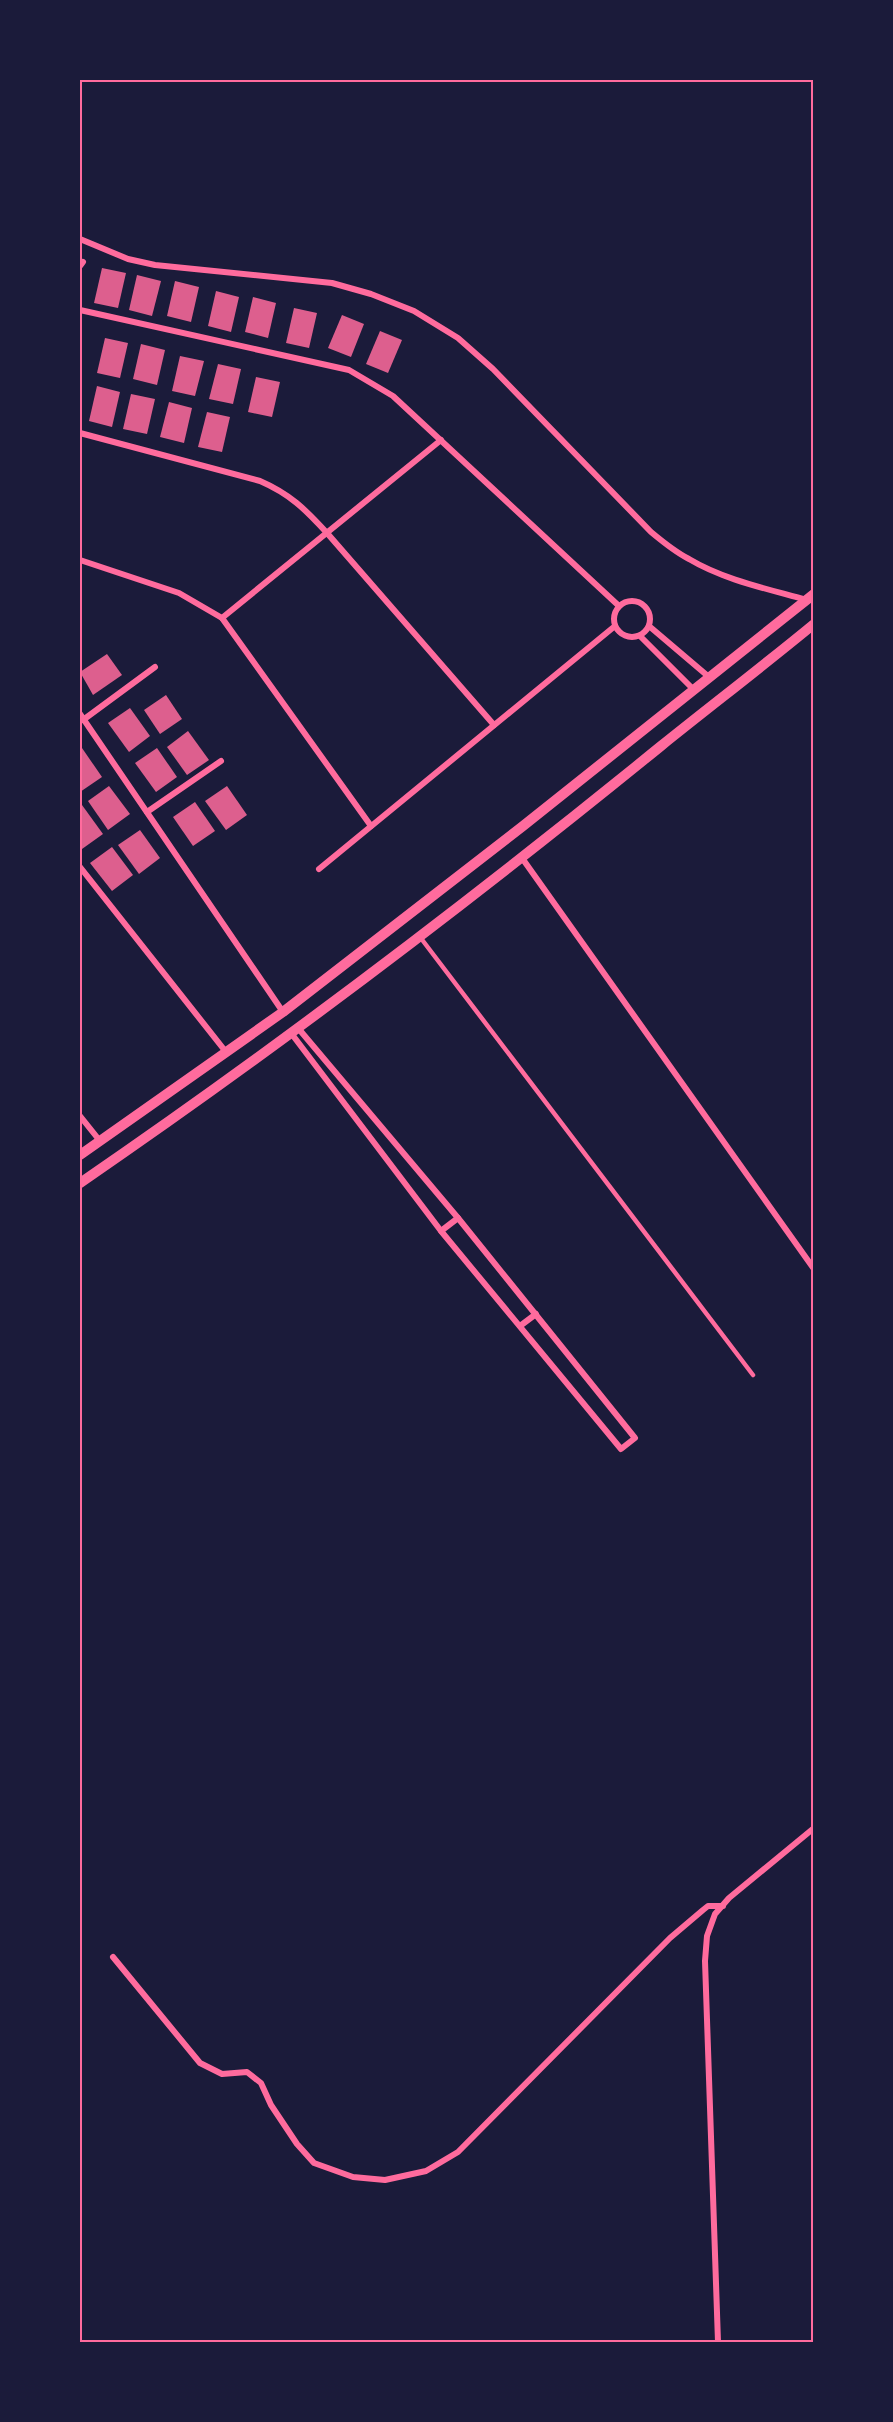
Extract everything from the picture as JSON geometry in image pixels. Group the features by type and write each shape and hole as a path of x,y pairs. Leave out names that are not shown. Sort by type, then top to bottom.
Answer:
{"street":[{"path":"80,239 128,259 155,265 332,283 371,294 414,311 458,338 493,369 651,532 669,546 689,560 721,574 811,598"},
{"path":"80,310 350,370 393,396 619,606"},
{"path":"80,433 260,481 284,491 304,507 494,725"},
{"path":"222,618 441,440"},
{"path":"80,561 178,593 222,618 371,826"},
{"path":"80,1155 283,1012 483,858 811,598"},
{"path":"632,601 640,603 647,608 650,615 650,626 640,636 632,638 624,636 615,626 614,615 619,606 632,601"},
{"path":"80,1183 294,1031 420,937 813,624"},
{"path":"319,869 615,626"},
{"path":"650,626 710,677"},
{"path":"640,636 694,690"},
{"path":"155,667 81,717 283,1012"},
{"path":"147,812 221,761"},
{"path":"522,858 813,1269"},
{"path":"80,867 227,1053"},
{"path":"294,1031 458,1218 634,1438 621,1449 441,1231 294,1031"},
{"path":"80,1116 100,1141"},
{"path":"441,1231 458,1218"},
{"path":"520,1326 536,1314"},
{"path":"718,2343 705,1961 707,1936 716,1914 723,1906 813,1828"},
{"path":"113,1957 200,2063 222,2074 247,2072 261,2083 271,2105 310,2161 353,2177 385,2180 426,2171 458,2151 670,1938 708,1906 723,1906"}],"lane":[{"path":"420,937 753,1375"}],"building":[{"path":"102,268 126,273 118,308 94,303"},
{"path":"137,275 161,281 152,316 129,310"},
{"path":"175,281 199,287 191,322 167,316"},
{"path":"216,291 239,297 231,332 208,326"},
{"path":"253,297 276,303 268,338 245,332"},
{"path":"294,308 317,313 309,348 286,343"},
{"path":"342,315 364,324 351,357 328,348"},
{"path":"380,331 402,340 388,373 366,364"},
{"path":"105,338 128,343 120,378 97,373"},
{"path":"141,344 165,350 157,385 133,379"},
{"path":"180,356 204,361 195,396 172,391"},
{"path":"218,364 241,369 233,404 209,399"},
{"path":"256,377 280,382 272,417 248,412"},
{"path":"97,386 120,392 112,427 89,421"},
{"path":"131,394 155,399 147,434 123,429"},
{"path":"169,402 192,408 184,443 160,437"},
{"path":"207,412 230,417 222,452 198,447"},
{"path":"107,654 122,675 93,695 80,672"},
{"path":"166,695 182,719 160,734 144,710"},
{"path":"130,708 150,736 129,752 108,723"},
{"path":"188,731 209,760 187,775 167,747"},
{"path":"82,748 102,777 80,792 80,749"},
{"path":"157,748 177,777 156,792 135,763"},
{"path":"109,786 130,814 108,830 88,801"},
{"path":"227,786 247,815 226,830 205,801"},
{"path":"195,802 215,831 193,846 173,817"},
{"path":"82,805 103,834 82,849 80,846 80,807"},
{"path":"140,830 160,858 139,874 118,845"},
{"path":"112,847 133,875 112,891 90,863"}]}
